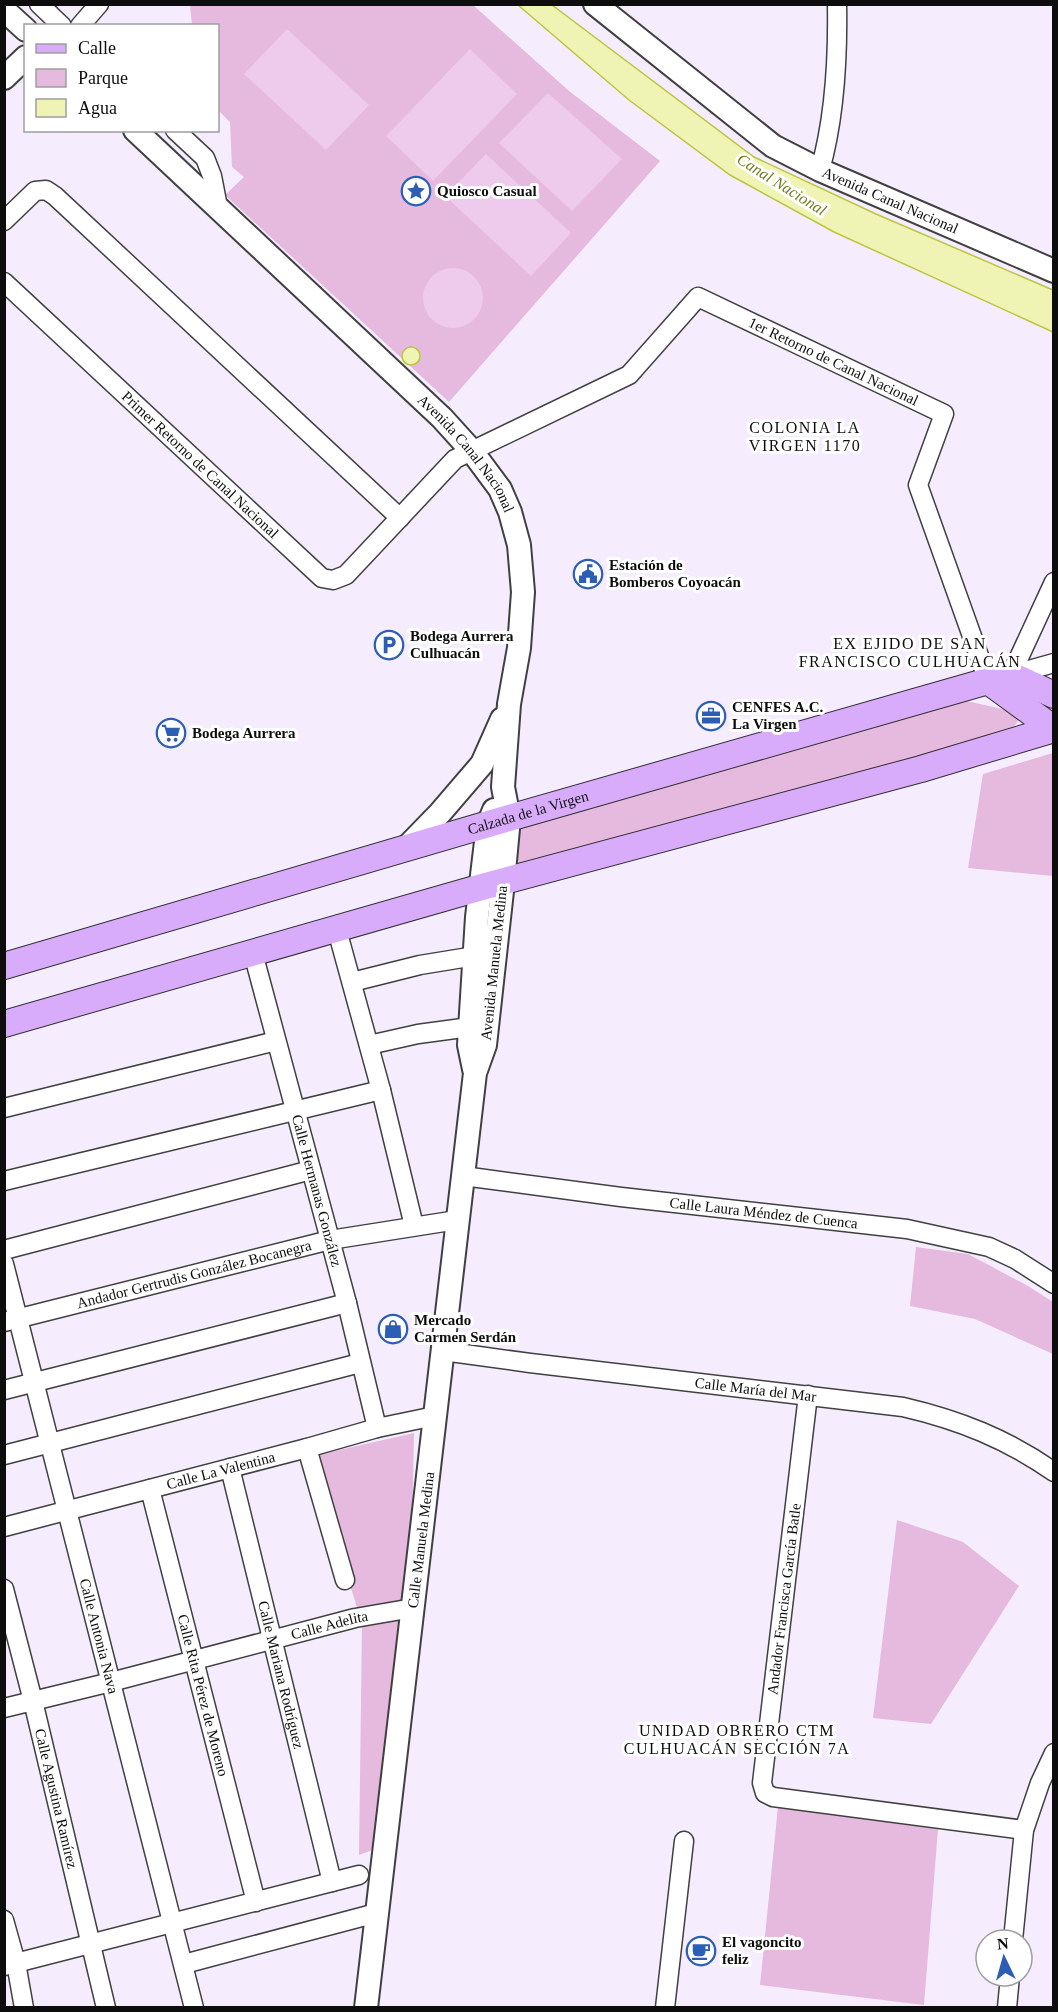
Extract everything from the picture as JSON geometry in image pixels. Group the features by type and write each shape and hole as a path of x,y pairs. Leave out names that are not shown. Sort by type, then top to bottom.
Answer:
{"main road":[{"path":"1000,678 1053,696"},
{"path":"4,1024 492,885 921,769 1053,729 1000,678"},
{"name":"Calzada de la Virgen","path":"4,966 498,821 1000,678"}],"street":[{"path":"39,4 60,24"},
{"path":"82,24 99,4"},
{"name":"Avenida Canal Nacional","path":"595,4 773,146 820,170 1053,270"},
{"path":"820,170 827,143 832,101 838,32 837,4"},
{"path":"4,10 24,28"},
{"path":"4,78 24,59"},
{"name":"Avenida Canal Nacional","path":"137,132 442,418 481,446 510,512 519,545 523,592 519,648 509,704 498,821"},
{"path":"177,132 205,158 212,176 218,207"},
{"path":"4,221 35,191 46,190 55,196 400,518"},
{"name":"Primer Retorno de Canal Nacional","path":"4,282 322,578 333,580 346,575 456,459 481,446"},
{"name":"1er Retorno de Canal Nacional","path":"481,446 629,375 699,297 944,414 918,485 1000,678"},
{"path":"1000,678 1053,582"},
{"name":"Calzada de la Virgen","path":"1000,678 1053,663"},
{"path":"405,849 482,764 509,704"},
{"name":"Avenida Manuela Medina","path":"475,1073 485,1046 492,885 498,821"},
{"name":"Avenida Manuela Medina","path":"475,1073 469,1045 475,956 492,885"},
{"path":"337,930 381,1090 414,1226"},
{"name":"Calle Hermanas González","path":"253,953 347,1303 376,1428"},
{"path":"352,982 420,965 475,956"},
{"path":"369,1045 418,1034 470,1027"},
{"path":"4,1108 276,1041"},
{"name":"Calle Manuela Medina","path":"366,2007 475,1073"},
{"path":"4,1180 381,1090"},
{"path":"4,1250 311,1170"},
{"name":"Calle Laura Méndez de Cuenca","path":"463,1176 621,1197 907,1229 989,1247 1016,1259 1053,1284"},
{"name":"Andador Gertrudis González Bocanegra","path":"11,1321 330,1240 457,1220"},
{"name":"Calle Antonia Nava","path":"4,1264 11,1321 34,1383 51,1444 194,2007"},
{"path":"4,1390 347,1303"},
{"name":"Calle María del Mar","path":"443,1351 903,1407 971,1427 1025,1452 1053,1472"},
{"path":"4,1455 360,1363"},
{"name":"Andador Francisca García Batle","path":"808,1395 762,1783 765,1793 773,1797 1024,1830"},
{"name":"Calle La Valentina","path":"4,1527 376,1428 435,1416"},
{"path":"307,1448 345,1580"},
{"name":"Calle Mariana Rodríguez","path":"230,1468 332,1882"},
{"name":"Calle Rita Pérez de Moreno","path":"150,1489 256,1902"},
{"name":"Calle Agustina Ramírez","path":"4,1589 106,2007"},
{"name":"Calle Adelita","path":"4,1708 355,1618 413,1608"},
{"path":"1014,1928 1024,1830 1053,1753"},
{"path":"665,2007 684,1841"},
{"path":"10,1965 359,1875"},
{"path":"184,1964 369,1915"},
{"path":"4,1920 10,1965 24,2007"},
{"path":"1007,2007 1009,1988"}],"green space":[{"path":"190,5 473,5 569,91 660,161 449,402 225,195 244,177 232,167 230,122 219,111 219,24 192,24"},
{"path":"967,701 1024,714 1011,730 512,873 514,825"},
{"path":"1053,753 1053,876 968,868 983,774"},
{"path":"916,1247 968,1254 1053,1302 1053,1354 975,1319 910,1306"},
{"path":"414,1433 411,1579 378,1848 359,1855 362,1623 348,1579 317,1455"},
{"path":"897,1520 963,1542 1019,1586 931,1724 873,1718"},
{"path":"778,1807 938,1829 924,2005 760,1985"}],"shaded area":[{"path":"287,29 369,105 326,150 244,74"},
{"path":"470,49 517,94 433,181 386,136"},
{"path":"548,93 622,159 572,211 499,143"},
{"path":"486,154 571,233 531,276 445,196"},
{"path":"453,268 470,273 478,281 483,298 478,315 470,323 453,328 436,323 428,315 423,298 428,281 436,273"}],"water":[{"name":"Canal Nacional","path":"518,5 552,5 754,157 876,214 1053,290 1053,332 834,232 730,175 629,100"},
{"path":"411,347 419,352 420,356 415,364 411,365 403,360 402,356 407,348"}],"place":[{"name":"Quiosco Casual","path":"416,191"},
{"name":"Estación de Bomberos Coyoacán","path":"588,574"},
{"name":"Bodega Aurrera Culhuacán","path":"389,645"},
{"name":"CENFES A.C. La Virgen","path":"711,716"},
{"name":"Bodega Aurrera","path":"171,733"},
{"name":"Mercado Carmen Serdán","path":"393,1329"},
{"name":"El vagoncito feliz","path":"701,1951"}],"district":[{"name":"COLONIA LA VIRGEN 1170","path":"805,436"},
{"name":"EX EJIDO DE SAN FRANCISCO CULHUACÁN","path":"910,652"},
{"name":"UNIDAD OBRERO CTM CULHUACÁN SECCIÓN 7A","path":"737,1739"}]}
